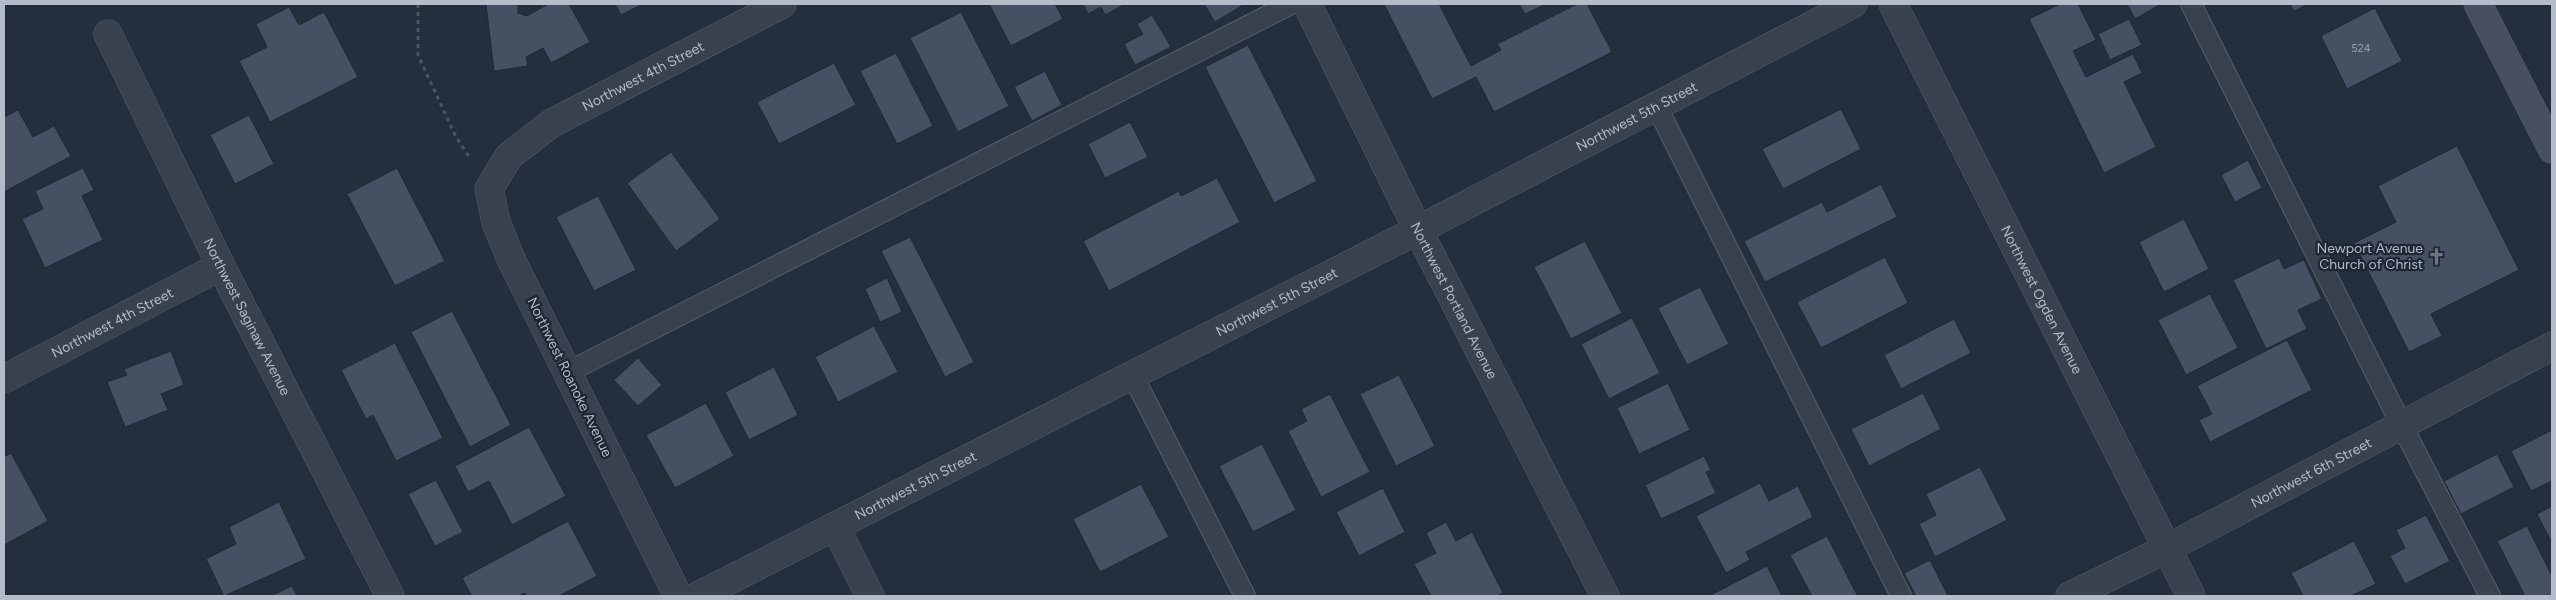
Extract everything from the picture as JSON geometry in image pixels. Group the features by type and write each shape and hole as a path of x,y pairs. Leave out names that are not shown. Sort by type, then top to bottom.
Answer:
{"main road":[{"path":"2478,4 2552,149"}],"street":[{"name":"Northwest 4th Street","path":"489,189 509,156 552,123 782,4"},
{"name":"Northwest Portland Avenue","path":"1308,4 1418,230 1605,596"},
{"name":"Northwest 5th Street","path":"698,596 1418,230 1853,4"},
{"name":"Northwest Ogden Avenue","path":"1893,4 2191,596"},
{"name":"Northwest Saginaw Avenue","path":"108,34 221,266 390,596"},
{"name":"Northwest Roanoke Avenue","path":"489,189 496,222 510,257 678,596"},
{"name":"Northwest 4th Street","path":"4,378 221,266"},
{"name":"Northwest 6th Street","path":"2070,596 2166,549 2552,346"},
{"path":"835,526 870,596"}],"lane":[{"path":"568,372 1291,4"},
{"path":"2191,4 2402,426 2490,596"},
{"path":"1656,105 1901,596"},
{"path":"1132,374 1245,596"}],"path":[{"path":"418,4 418,55 456,138 489,189"}],"building":[{"path":"486,4 518,4 518,13 527,16 548,4 569,4 590,42 551,63 543,48 526,57 528,66 494,71"},
{"path":"615,4 643,4 621,15"},
{"path":"989,4 1055,4 1063,19 1011,46"},
{"path":"1083,4 1125,4 1105,15 1101,7 1088,14"},
{"path":"1204,4 1242,4 1243,5 1215,22"},
{"path":"1384,4 1439,4 1471,66 1501,50 1497,44 1577,4 1587,4 1612,52 1494,112 1476,77 1432,99"},
{"path":"1519,4 1546,4 1525,14"},
{"path":"2060,4 2078,4 2096,40 2073,51 2086,77 2133,54 2142,73 2124,82 2156,147 2104,173 2029,19"},
{"path":"2127,4 2161,4 2135,19"},
{"path":"2290,4 2308,4 2294,11"},
{"path":"289,7 299,25 324,12 358,77 270,122 239,61 267,47 256,24"},
{"path":"2375,8 2402,61 2347,89 2321,36"},
{"path":"961,12 1009,106 958,132 910,38"},
{"path":"1152,15 1171,47 1135,65 1124,44 1143,34 1137,24"},
{"path":"2129,19 2142,45 2110,60 2098,34"},
{"path":"1248,45 1317,181 1274,203 1205,67"},
{"path":"896,53 933,126 897,144 860,71"},
{"path":"834,63 856,105 779,144 757,102"},
{"path":"1045,71 1062,105 1032,121 1014,87"},
{"path":"1841,109 1861,149 1783,189 1762,149"},
{"path":"18,110 33,137 54,126 71,156 4,192 4,117"},
{"path":"249,115 274,164 235,184 210,135"},
{"path":"1130,122 1148,157 1105,178 1088,144"},
{"name":"Newport Avenue Church of Christ","path":"2457,146 2519,270 2431,314 2442,336 2409,352 2354,243 2396,222 2378,186"},
{"path":"671,152 720,219 676,251 627,183"},
{"path":"2248,160 2262,188 2235,202 2221,175"},
{"path":"83,168 94,190 82,196 103,240 45,268 22,219 43,209 35,191"},
{"path":"397,168 445,261 395,286 347,194"},
{"path":"1217,178 1240,222 1109,291 1083,241 1179,191 1181,196"},
{"path":"1881,184 1897,217 1765,282 1744,241 1822,202 1827,212"},
{"path":"598,196 636,270 594,291 556,217"},
{"path":"2184,219 2209,269 2164,292 2139,242"},
{"path":"910,237 974,362 945,377 881,251"},
{"path":"1585,241 1622,313 1571,339 1534,267"},
{"path":"1885,257 1908,303 1821,348 1797,302"},
{"path":"2279,258 2284,269 2304,260 2322,299 2298,310 2307,329 2266,349 2233,280"},
{"path":"887,278 902,312 880,322 865,289"},
{"path":"1700,287 1729,344 1687,365 1658,308"},
{"path":"2210,294 2238,348 2186,375 2158,320"},
{"path":"452,311 511,425 470,447 411,332"},
{"path":"1632,318 1660,373 1609,399 1581,344"},
{"path":"1954,319 1971,353 1901,389 1884,355"},
{"path":"874,326 898,372 838,402 815,357"},
{"path":"2287,340 2312,390 2210,442 2199,420 2212,414 2197,386"},
{"path":"395,343 443,438 396,461 373,415 366,419 341,370"},
{"path":"171,351 184,385 161,394 168,410 125,427 107,382 127,375 124,369"},
{"path":"638,358 662,385 638,406 614,380"},
{"path":"774,367 798,415 749,440 725,392"},
{"path":"1399,375 1435,446 1396,466 1360,394"},
{"path":"1668,383 1690,430 1639,454 1617,408"},
{"path":"1923,393 1941,429 1869,466 1851,429"},
{"path":"1330,394 1370,472 1321,497 1288,431 1307,421 1301,409"},
{"path":"706,403 734,456 675,488 646,435"},
{"path":"529,427 566,496 512,525 489,481 468,492 455,466"},
{"path":"2552,430 2552,481 2531,491 2511,451"},
{"path":"1262,444 1296,510 1253,532 1219,466"},
{"path":"11,453 48,521 4,545 4,457"},
{"path":"2497,454 2514,487 2461,514 2444,481"},
{"path":"1704,456 1711,470 1706,472 1716,493 1661,519 1645,485"},
{"path":"1980,467 2007,520 1935,557 1919,524 1936,515 1926,494"},
{"path":"436,480 463,532 435,546 408,494"},
{"path":"1760,483 1769,501 1798,486 1813,517 1746,552 1750,560 1726,573 1696,516"},
{"path":"1141,484 1169,537 1100,572 1073,519"},
{"path":"1383,488 1405,532 1359,556 1336,512"},
{"path":"279,502 306,559 224,596 206,559 236,544 229,527"},
{"path":"2552,506 2552,543 2537,514"},
{"path":"2426,515 2450,561 2405,584 2390,556 2405,548 2396,530"},
{"path":"568,521 597,576 559,596 527,596 525,593 518,596 472,596 462,578"},
{"path":"1446,522 1456,541 1472,532 1503,593 1497,596 1431,596 1414,564 1436,553 1426,533"},
{"path":"2527,526 2552,576 2552,596 2525,596 2497,541"},
{"path":"1827,536 1857,595 1812,596 1790,555"},
{"path":"2354,541 2376,584 2351,596 2303,596 2291,573"},
{"path":"1930,560 1948,596 1916,596 1904,573"},
{"path":"1767,566 1782,596 1709,596"},
{"path":"292,586 297,596 271,596"}],"place":[{"name":"Newport Avenue Church of Christ","path":"2437,256"}]}
